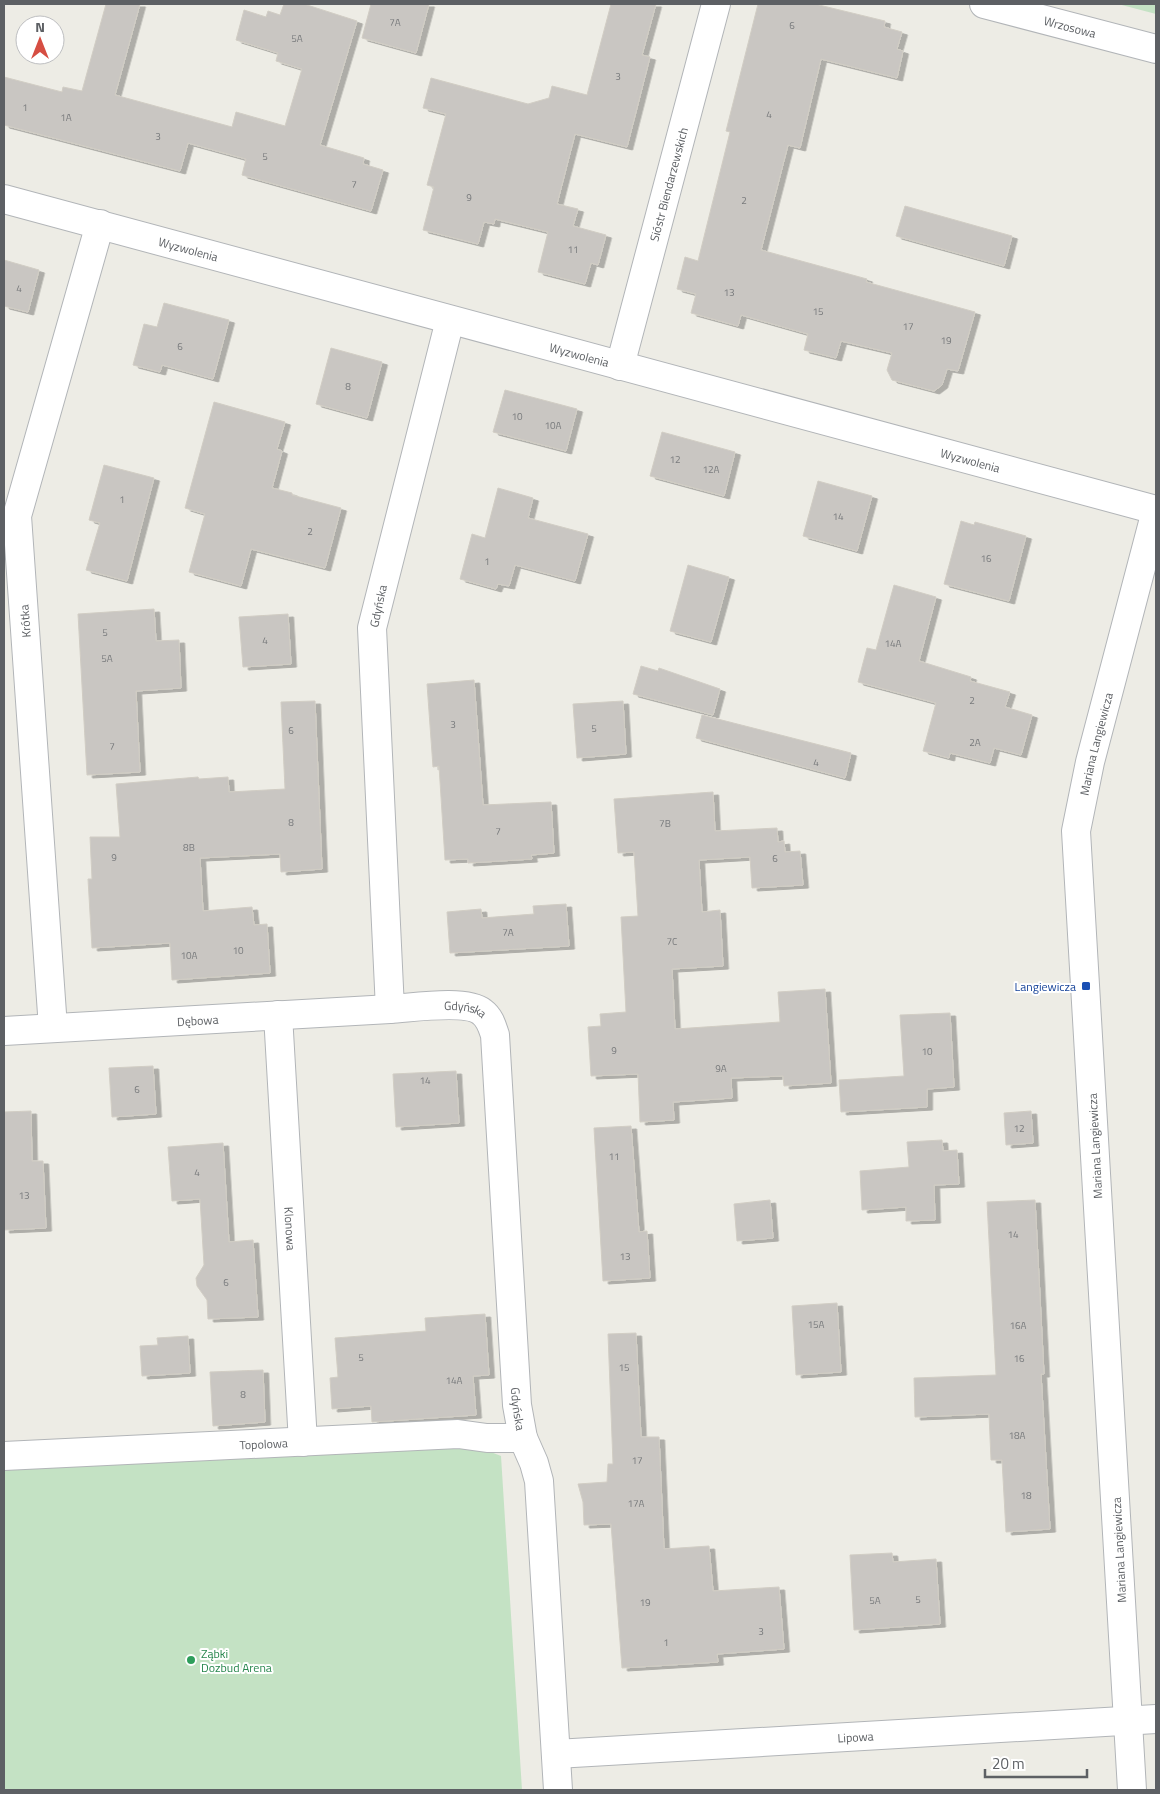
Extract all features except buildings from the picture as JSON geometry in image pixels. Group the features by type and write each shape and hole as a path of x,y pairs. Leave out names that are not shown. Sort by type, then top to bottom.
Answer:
{"street":[{"name":"Sióstr Biendarzewskich","path":"620,366 716,4"},
{"name":"Wrzosowa","path":"984,4 1156,49"},
{"name":"Wyzwolenia","path":"4,198 1156,510"},
{"name":"Krótka","path":"53,1028 17,516 100,224"},
{"name":"Gdyńska","path":"450,320 372,628 390,1009 453,1005 470,1006 481,1011 490,1019 496,1035 517,1405 524,1438 539,1481 558,1790"},
{"name":"Mariana Langiewicza","path":"1132,1790 1076,831 1090,762 1156,510"},
{"name":"Dębowa","path":"4,1031 390,1009"},
{"name":"Klonowa","path":"278,1015 303,1442"},
{"name":"Topolowa","path":"4,1456 458,1434 487,1438 524,1438"},
{"name":"Lipowa","path":"556,1754 1156,1719"}],"green space":[{"path":"1118,4 1156,4 1156,14"},
{"name":"Ząbki Dozbud Arena","path":"460,1440 501,1456 522,1790 4,1790 4,1466"}],"place":[{"name":"Langiewicza","path":"1086,986"},
{"name":"Ząbki Dozbud Arena","path":"191,1660"}]}
